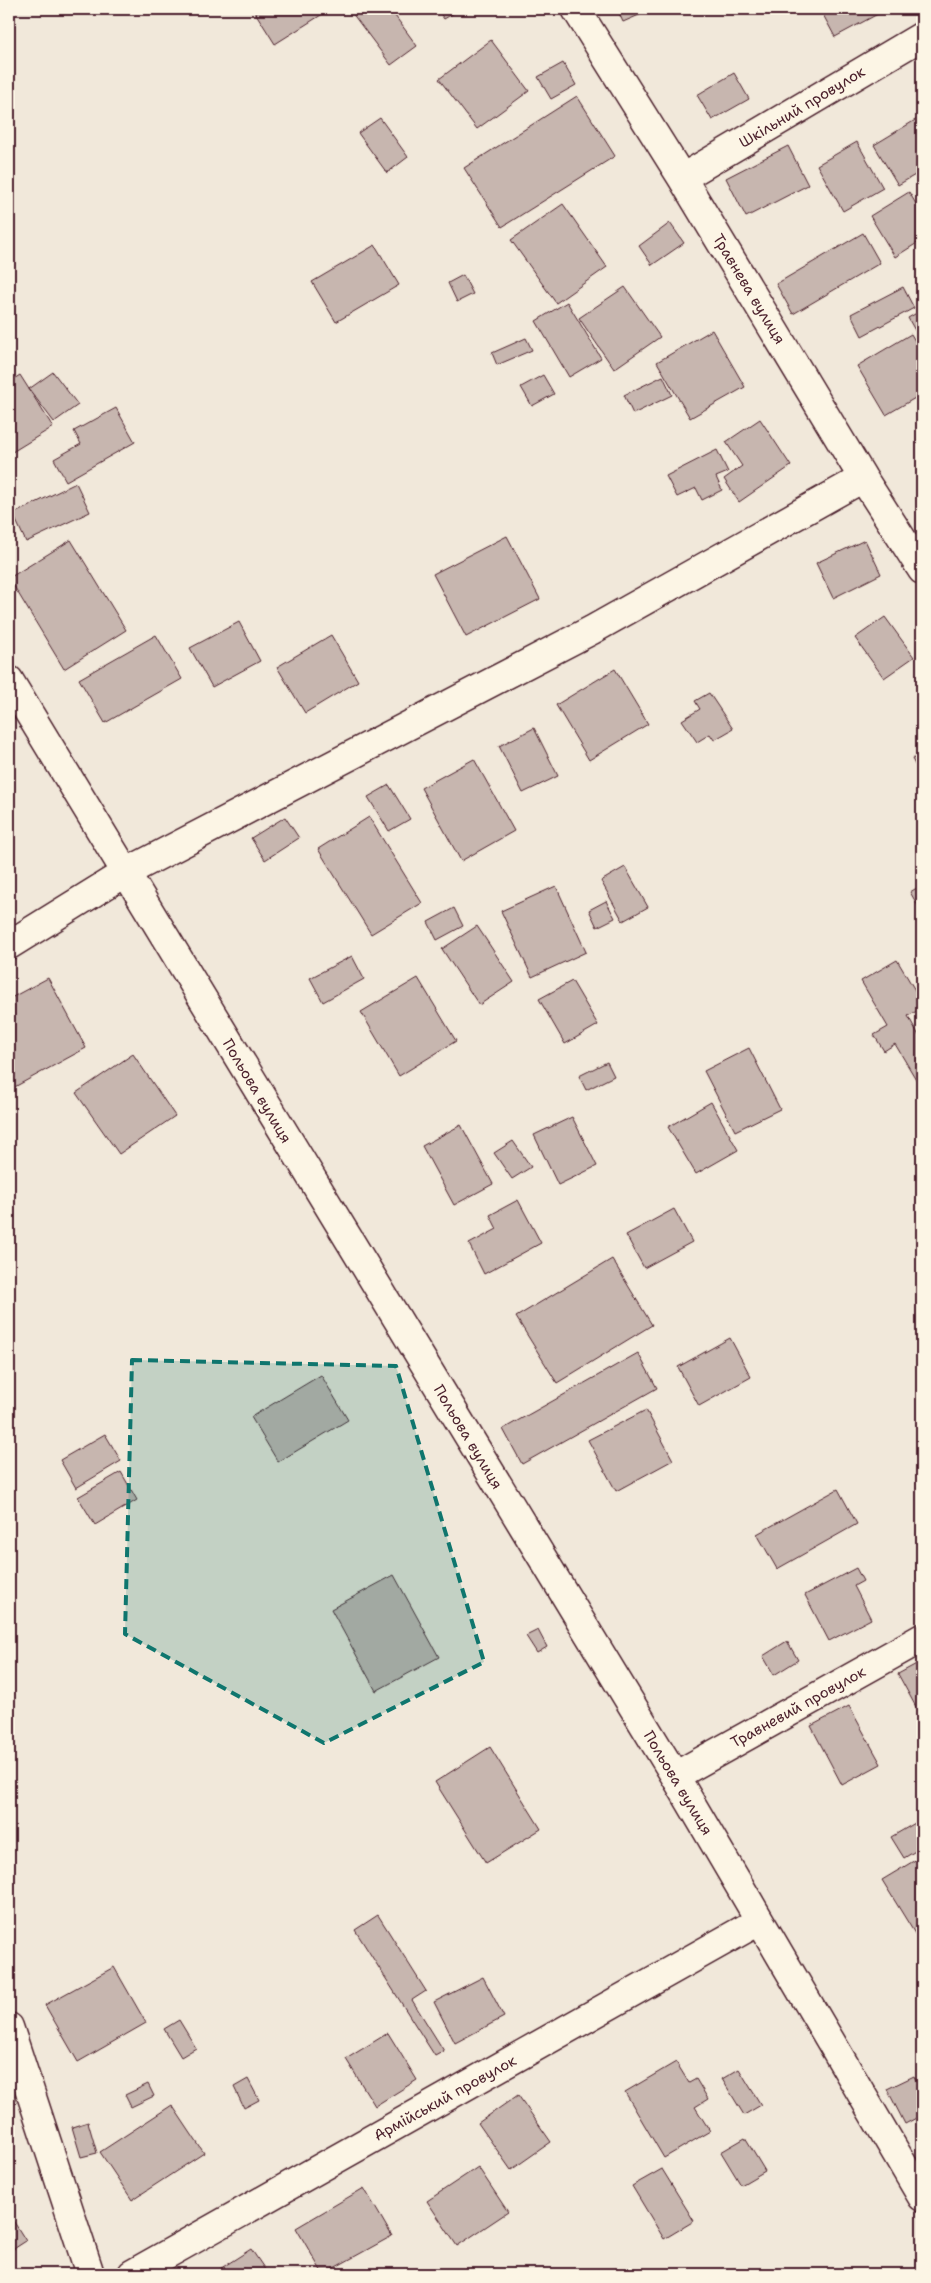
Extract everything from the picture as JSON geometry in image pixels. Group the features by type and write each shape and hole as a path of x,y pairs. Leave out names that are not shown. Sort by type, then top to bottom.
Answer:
{"street":[{"name":"Травнева вулиця","path":"576,9 682,178 863,478 922,570"},
{"name":"Шкільний провулок","path":"682,178 922,36"},
{"path":"9,945 125,873 592,630 863,478"},
{"name":"Польова вулиця","path":"9,680 675,1776 922,2197"},
{"name":"Травневий провулок","path":"675,1776 922,1638"},
{"name":"Армійський провулок","path":"132,2274 759,1921"},
{"path":"9,2027 90,2274"}],"highlighted area":[{"path":"132,1360 396,1366 484,1662 324,1743 125,1634"}],"building":[{"path":"253,9 329,9 329,10 275,44"},
{"path":"349,9 390,9 417,46 391,65"},
{"path":"437,9 461,9 444,19"},
{"path":"617,9 653,9 623,22"},
{"path":"820,9 887,9 835,37"},
{"path":"491,40 529,91 477,129 439,79"},
{"path":"563,63 576,85 551,99 538,77"},
{"path":"734,73 749,99 712,120 697,95"},
{"path":"577,96 615,156 502,227 464,168"},
{"path":"922,116 922,171 898,185 874,145"},
{"path":"380,118 408,157 387,173 358,133"},
{"path":"857,142 883,188 843,211 817,165"},
{"path":"788,146 808,185 746,217 726,178"},
{"path":"909,192 922,214 922,240 895,257 870,216"},
{"path":"563,204 607,267 556,303 511,240"},
{"path":"670,223 684,243 652,265 639,246"},
{"path":"863,233 880,263 793,314 776,284"},
{"path":"375,245 399,285 336,322 312,282"},
{"path":"463,275 473,294 457,302 448,283"},
{"path":"625,287 660,337 614,369 579,318"},
{"path":"903,287 914,308 862,336 851,314"},
{"path":"567,302 601,358 569,377 536,321"},
{"path":"922,310 922,331 917,334 908,318"},
{"path":"712,330 745,387 690,418 657,362"},
{"path":"911,334 922,353 922,394 886,415 857,366"},
{"path":"526,338 532,350 497,365 492,353"},
{"path":"53,372 78,405 54,422 29,389"},
{"path":"20,375 53,427 9,454 9,382"},
{"path":"543,375 554,394 532,406 521,387"},
{"path":"663,376 672,395 633,414 624,395"},
{"path":"116,408 135,442 66,481 54,459 81,444 74,431"},
{"path":"760,419 791,466 739,502 724,479 742,466 726,442"},
{"path":"717,450 728,472 716,477 722,490 702,500 696,488 677,497 666,476"},
{"path":"76,483 90,512 26,542 13,514"},
{"path":"507,536 540,599 466,637 433,574"},
{"path":"71,540 126,630 64,669 9,578"},
{"path":"865,540 881,574 833,598 816,563"},
{"path":"885,617 914,657 884,678 855,638"},
{"path":"239,622 260,661 212,687 190,648"},
{"path":"156,635 182,679 105,723 79,679"},
{"path":"331,635 358,681 305,713 277,667"},
{"path":"615,669 648,724 589,760 556,705"},
{"path":"709,693 733,729 714,740 710,734 697,742 682,720 700,709 695,701"},
{"path":"534,728 558,776 523,793 499,746"},
{"path":"922,754 922,778 912,759"},
{"path":"474,759 514,831 461,861 421,788"},
{"path":"389,785 410,819 389,831 368,797"},
{"path":"285,817 299,838 265,860 251,838"},
{"path":"369,817 422,903 371,934 318,849"},
{"path":"625,867 648,907 623,921 601,881"},
{"path":"922,885 922,913 910,892"},
{"path":"556,886 586,952 532,977 501,911"},
{"path":"606,901 615,918 597,927 589,910"},
{"path":"454,908 463,926 437,940 428,922"},
{"path":"477,926 514,982 479,1005 442,949"},
{"path":"352,956 364,979 323,1002 310,978"},
{"path":"897,960 922,1002 922,1008 908,1016 922,1041 922,1084 920,1086 895,1044 884,1051 874,1035 888,1027 861,981"},
{"path":"48,978 86,1048 9,1090 9,999"},
{"path":"418,978 456,1041 399,1076 361,1012"},
{"path":"572,981 598,1025 565,1044 539,999"},
{"path":"749,1048 780,1109 735,1131 704,1071"},
{"path":"133,1054 175,1116 119,1154 76,1093"},
{"path":"607,1062 614,1076 586,1090 579,1076"},
{"path":"711,1102 738,1150 696,1174 668,1127"},
{"path":"572,1117 597,1166 558,1185 534,1135"},
{"path":"461,1125 493,1184 454,1205 422,1146"},
{"path":"513,1141 531,1167 512,1179 494,1153"},
{"path":"518,1200 541,1243 484,1274 469,1244 497,1229 490,1215"},
{"path":"674,1209 692,1242 644,1268 626,1235"},
{"path":"612,1259 652,1325 557,1383 516,1317"},
{"path":"730,1338 751,1377 699,1406 678,1367"},
{"path":"638,1353 657,1388 522,1464 503,1429"},
{"path":"321,1375 348,1420 278,1462 251,1417"},
{"path":"646,1410 673,1460 616,1491 588,1440"},
{"path":"105,1434 121,1461 76,1488 60,1460"},
{"path":"121,1472 137,1500 95,1525 78,1497"},
{"path":"838,1489 857,1524 777,1569 757,1534"},
{"path":"856,1568 863,1581 854,1586 871,1619 829,1641 805,1595"},
{"path":"394,1575 439,1657 376,1691 331,1609"},
{"path":"538,1630 547,1647 537,1653 526,1636"},
{"path":"787,1641 798,1660 774,1675 763,1656"},
{"path":"922,1661 922,1718 898,1674"},
{"path":"849,1706 881,1764 842,1785 811,1726"},
{"path":"490,1747 541,1829 486,1863 435,1782"},
{"path":"922,1819 922,1847 904,1858 891,1837"},
{"path":"922,1856 922,1934 917,1937 882,1880"},
{"path":"378,1915 426,1991 412,2000 444,2051 435,2056 355,1930"},
{"path":"114,1967 146,2023 78,2062 45,2005"},
{"path":"483,1977 504,2017 455,2043 434,2002"},
{"path":"179,2020 196,2048 181,2057 164,2029"},
{"path":"388,2033 417,2080 375,2106 346,2059"},
{"path":"676,2062 689,2083 696,2079 708,2099 695,2107 710,2131 664,2158 625,2092"},
{"path":"739,2069 761,2105 744,2115 722,2079"},
{"path":"914,2076 922,2093 922,2115 905,2124 887,2089"},
{"path":"248,2079 259,2100 244,2108 234,2087"},
{"path":"148,2084 154,2096 131,2107 125,2095"},
{"path":"518,2095 551,2142 511,2170 478,2123"},
{"path":"172,2105 204,2153 132,2200 100,2152"},
{"path":"88,2122 97,2153 81,2157 72,2127"},
{"path":"745,2138 765,2171 741,2185 721,2152"},
{"path":"478,2167 508,2212 457,2246 427,2201"},
{"path":"662,2169 694,2221 664,2239 632,2186"},
{"path":"364,2188 392,2236 323,2274 296,2228"},
{"path":"9,2214 26,2241 9,2252"},
{"path":"251,2249 268,2274 212,2274"}]}
